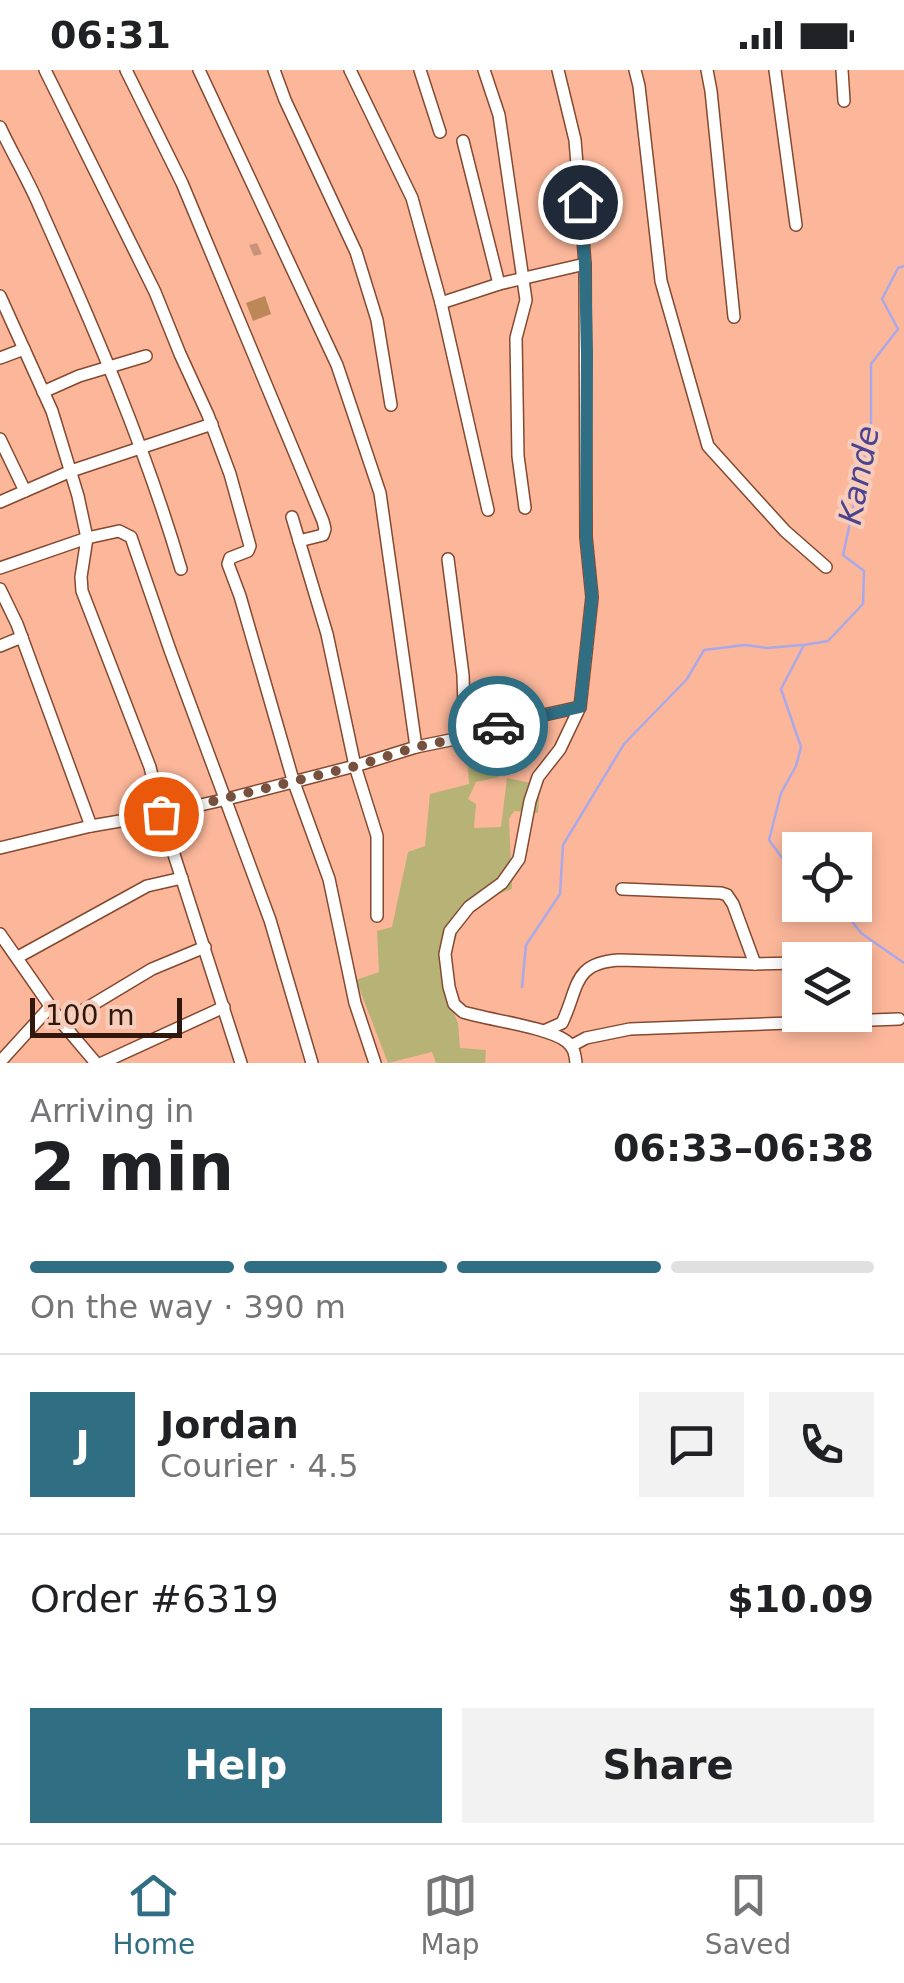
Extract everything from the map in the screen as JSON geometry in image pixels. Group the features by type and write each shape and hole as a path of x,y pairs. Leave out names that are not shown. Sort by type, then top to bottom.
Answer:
{"street":[{"path":"45,70 155,292 230,474 250,542 248,550 230,558 228,564 293,780 329,879 355,1003 375,1063"},
{"path":"126,70 182,183 324,521 322,535 299,541"},
{"path":"199,70 337,365 380,493 416,747"},
{"path":"274,70 356,252 377,320 391,404"},
{"path":"350,70 412,198 442,303 488,510"},
{"path":"420,70 440,132"},
{"path":"484,70 499,116 526,306 516,338 518,456 525,508"},
{"path":"558,70 575,140 585,264 586,537 592,597 580,707 560,749 538,777 519,859 502,883 458,919 450,931 445,954 454,1004 464,1012 544,1031 564,1040 571,1046 576,1063"},
{"path":"634,70 661,281 708,446 785,532 826,567"},
{"path":"707,70 734,316"},
{"path":"775,70 796,225"},
{"path":"842,70 844,100"},
{"path":"0,127 110,368 181,568"},
{"path":"463,141 499,284"},
{"path":"442,303 499,284 585,264"},
{"path":"0,296 52,410 88,538 82,592 150,767 161,814 241,1063"},
{"path":"0,358 24,348"},
{"path":"44,392 79,376 146,356"},
{"path":"0,502 70,471 212,424"},
{"path":"0,439 25,491"},
{"path":"292,516 377,836 377,916"},
{"path":"0,568 88,538 119,531 131,537 270,920 312,1063"},
{"path":"448,559 462,658 465,737"},
{"path":"0,589 22,637 90,826"},
{"path":"0,646 22,637"},
{"path":"0,848 227,799 580,707"},
{"path":"18,958 147,886 182,878"},
{"path":"622,889 727,896 755,964"},
{"path":"0,934 62,1024 99,1063 224,1007"},
{"path":"62,1024 152,969 205,948"},
{"path":"544,1031 562,1022 580,978 589,966 600,961 782,963"},
{"path":"0,1062 50,1006"},
{"path":"571,1046 586,1038 630,1029 899,1019"}],"shaded area":[{"path":"510,725 507,740 528,743 529,760 503,760 499,777 476,782 468,799 476,804 474,828 501,827 507,778 540,785 538,813 514,811 509,819 512,889 466,905 442,984 458,1023 460,1048 486,1050 485,1063 436,1063 432,1052 388,1063 356,980 379,972 377,931 392,927 408,852 425,846 430,794 469,784 466,740"}],"building":[{"path":"265,296 271,314 253,321 246,303"}],"waterway":[{"name":"Kande","path":"782,858 769,840 781,793 801,747 781,689 804,645 828,641 863,604 864,571 843,555 871,426 871,364 898,329 882,299 898,268 904,266"},
{"path":"522,987 526,945 560,894 563,845 624,744 687,679 704,650 802,645"},
{"name":"Kande","path":"852,922 861,933 904,963"}],"way so far":[{"path":"161,814 498,726"}],"route":[{"path":"498,726 580,707 592,597 586,537 587,354 580,202"}]}
